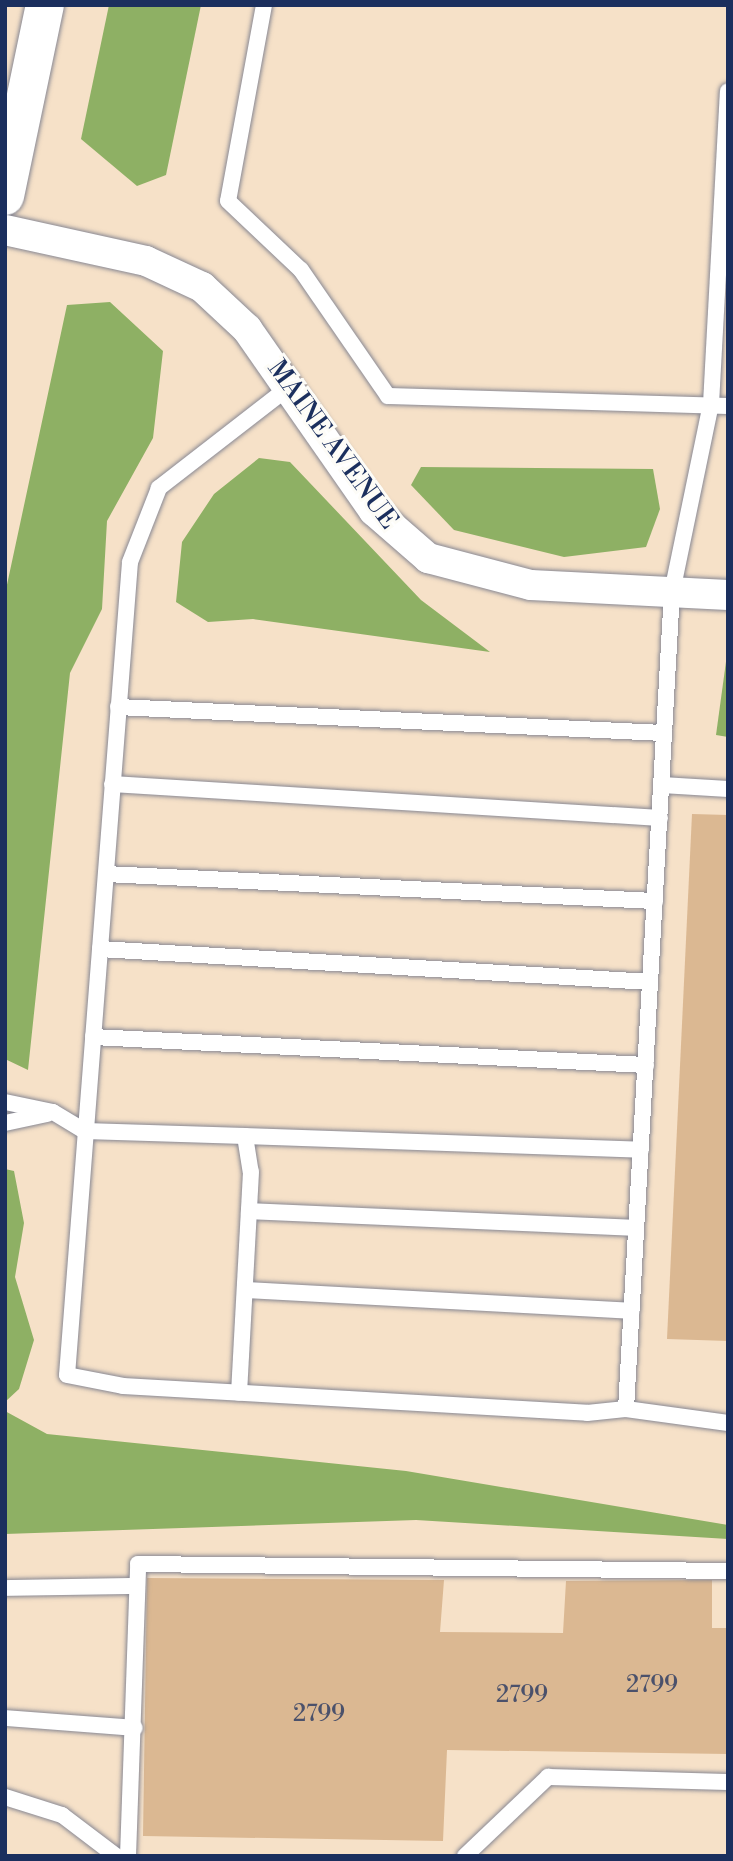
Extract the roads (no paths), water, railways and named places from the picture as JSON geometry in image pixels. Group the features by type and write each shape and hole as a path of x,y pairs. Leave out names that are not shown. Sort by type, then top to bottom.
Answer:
{"main road":[{"path":"5,196 45,5"}],"street":[{"name":"MAINE AVENUE","path":"5,230 177,273 227,306 289,387 374,511 428,558 496,580 728,595"}],"lane":[{"path":"264,5 228,201 301,270 388,397 720,405"},
{"path":"626,1409 673,592 720,405 728,91"},
{"path":"289,387 159,488 130,562 67,1375 123,1386 587,1413 626,1409 728,1423"},
{"path":"118,706 664,733"},
{"path":"112,784 660,818"},
{"path":"662,785 728,789"},
{"path":"106,874 655,901"},
{"path":"100,949 650,982"},
{"path":"93,1037 646,1065"},
{"path":"5,1102 53,1112 85,1131 641,1150"},
{"path":"5,1123 53,1112"},
{"path":"239,1393 249,1211 245,1136"},
{"path":"249,1211 636,1228"},
{"path":"245,1290 631,1311"},
{"path":"128,1856 135,1728 138,1563 728,1571"},
{"path":"5,1588 137,1586"},
{"path":"5,1718 135,1728"},
{"path":"465,1856 548,1777 728,1782"},
{"path":"5,1797 62,1815 116,1856"}]}
